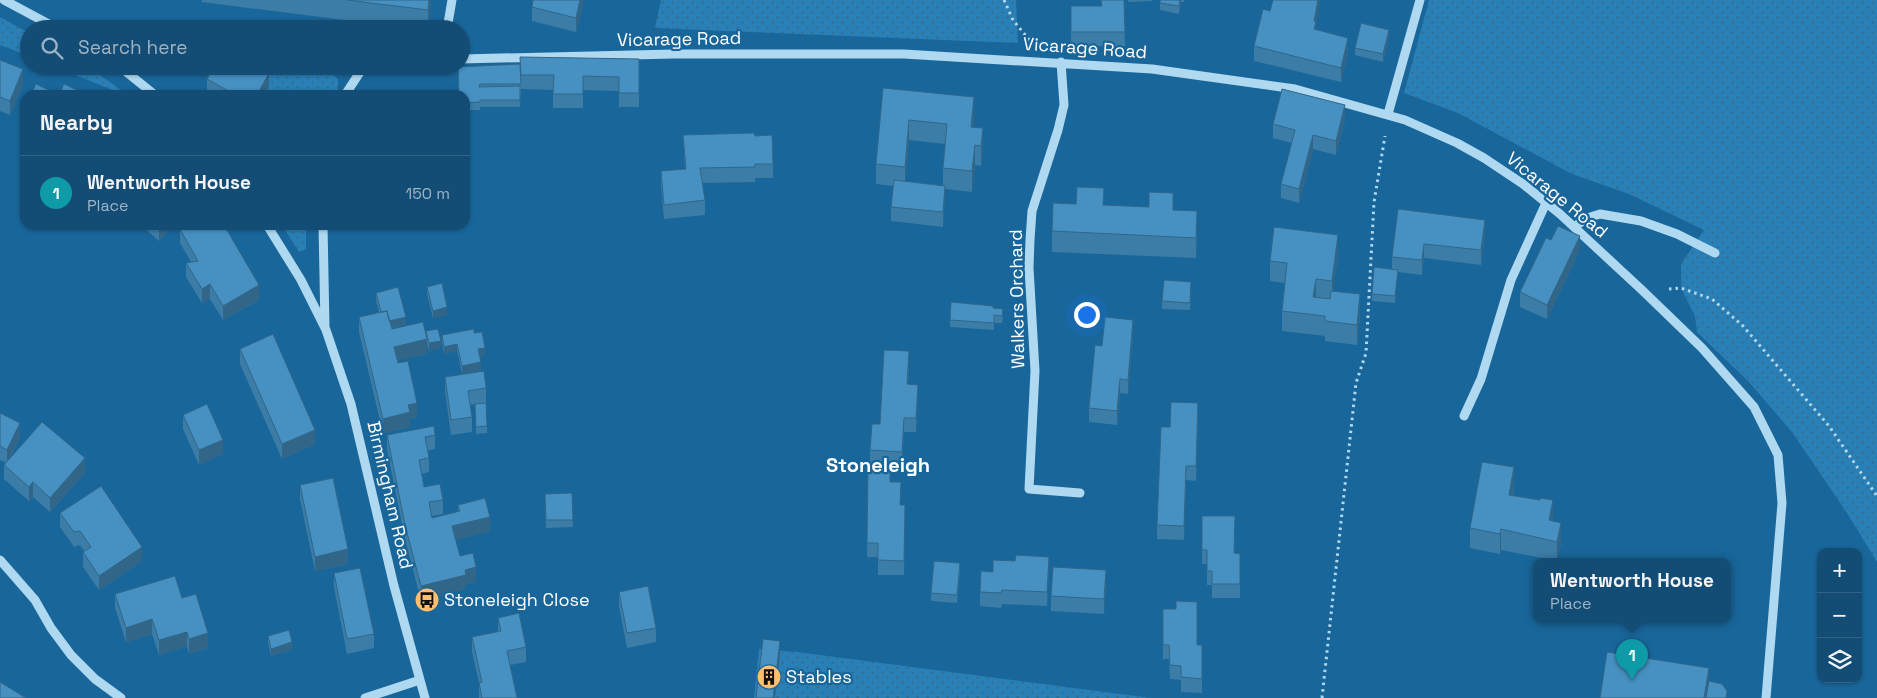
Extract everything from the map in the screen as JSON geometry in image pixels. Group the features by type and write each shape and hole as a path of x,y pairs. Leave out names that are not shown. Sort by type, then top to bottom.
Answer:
{"street":[{"path":"4,0 41,20"},
{"path":"449,20 452,0"},
{"path":"1388,114 1420,0"},
{"name":"Vicarage Road","path":"470,59 673,54 904,54 1061,62 1152,69 1295,89 1388,114 1432,131 1484,158 1523,184 1546,203 1643,290 1702,348 1754,407 1778,455 1782,503 1766,698"},
{"name":"Walkers Orchard","path":"1061,62 1064,105 1032,211 1029,277 1035,372 1029,489 1080,493"},
{"path":"130,75 149,90"},
{"path":"348,90 358,75"},
{"path":"1464,416 1481,379 1511,280 1546,203"},
{"path":"1574,227 1587,218 1600,214 1641,221 1677,234 1715,253"},
{"path":"270,230 301,280 326,330"},
{"path":"323,230 326,330"},
{"name":"Birmingham Road","path":"326,330 351,404 394,586 425,698"},
{"path":"0,560 35,600 51,628 71,655 95,679 120,698"},
{"path":"365,698 420,680"}],"path":[{"path":"1004,0 1013,20 1030,42 1036,61"},
{"path":"1322,698 1356,383 1366,353 1374,202 1388,114"},
{"path":"1643,290 1681,288 1712,299 1743,326 1829,426 1877,496"}],"shaded area":[{"path":"661,0 1016,0 1018,43 655,28"},
{"path":"1429,0 1877,0 1877,562 1847,513 1792,432 1748,381 1697,332 1695,316 1681,288 1681,264 1704,230 1629,194 1572,174 1458,113 1404,93"},
{"path":"0,17 20,28 20,53 0,45"},
{"path":"75,75 100,75 121,90 113,90"},
{"path":"229,75 334,75 338,79 338,90 256,90"},
{"path":"285,230 306,230 306,249 299,252"},
{"path":"759,649 797,652 1151,698 754,698"}],"building":[{"path":"347,0 429,0 428,10"},
{"path":"533,0 580,0 576,18 532,7"},
{"path":"1101,0 1124,0 1125,32 1071,32 1071,6 1102,6"},
{"path":"1160,0 1180,0 1179,6 1160,3"},
{"path":"1273,0 1318,0 1314,29 1348,38 1341,68 1254,46 1263,9 1270,11"},
{"path":"1361,23 1389,30 1383,54 1355,48"},
{"path":"520,57 639,59 639,93 619,93 619,77 583,76 583,94 553,94 554,75 521,75"},
{"path":"0,60 20,68 21,75 10,101 0,97"},
{"path":"520,64 521,84 480,84 479,87 520,86 520,100 480,100 480,102 470,103 470,90 459,90 458,75 470,75 470,66"},
{"path":"209,75 268,75 260,90 227,90 207,79"},
{"path":"36,84 49,90 33,90"},
{"path":"64,84 77,90 61,90"},
{"path":"883,88 974,97 971,127 983,128 981,146 975,145 972,171 943,168 947,124 909,120 905,167 876,164"},
{"path":"1282,89 1345,105 1336,141 1313,135 1299,189 1281,184 1295,130 1273,124"},
{"path":"754,133 755,136 772,135 773,164 755,164 755,167 700,168 705,200 664,205 661,171 686,169 683,135"},
{"path":"894,180 945,186 943,212 891,207"},
{"path":"1077,187 1104,188 1103,205 1149,207 1149,192 1173,193 1173,210 1197,211 1196,238 1052,231 1053,203 1076,204"},
{"path":"1398,209 1485,220 1481,250 1424,244 1422,260 1392,257"},
{"path":"1558,226 1580,236 1547,305 1520,292 1546,238 1551,240"},
{"path":"1274,227 1338,235 1332,281 1316,279 1313,297 1330,299 1331,291 1360,294 1357,325 1325,321 1325,316 1282,311 1287,263 1270,261"},
{"path":"181,230 227,230 259,285 223,306 210,284 202,289 186,263 198,261"},
{"path":"1374,267 1398,270 1395,296 1372,294"},
{"path":"1164,280 1191,282 1190,303 1162,301"},
{"path":"442,283 447,307 433,311 427,287"},
{"path":"398,287 406,317 389,321 387,311 381,312 376,293"},
{"path":"951,302 993,306 993,308 1003,309 1002,316 994,315 994,323 950,320"},
{"path":"387,311 392,329 423,322 427,339 394,347 398,363 408,361 417,403 408,405 410,412 383,419 359,317"},
{"path":"1105,317 1133,320 1128,380 1120,379 1117,411 1089,408 1095,345 1102,346"},
{"path":"438,329 441,341 429,343 426,331"},
{"path":"474,329 474,333 482,332 485,348 478,349 481,362 462,366 457,344 444,347 442,335"},
{"path":"273,334 315,430 282,444 240,349"},
{"path":"884,350 909,351 907,384 918,385 916,418 904,418 902,452 870,450 872,424 880,424"},
{"path":"484,371 486,388 468,391 472,417 451,420 445,377"},
{"path":"1171,402 1198,403 1196,466 1186,466 1184,526 1157,525 1161,427 1170,427"},
{"path":"486,403 487,426 476,427 475,404"},
{"path":"207,404 223,440 199,450 183,415"},
{"path":"0,413 20,423 7,450 0,446"},
{"path":"42,422 85,458 50,498 33,482 29,487 4,465"},
{"path":"434,426 435,435 425,437 429,458 419,460 424,487 440,484 443,500 429,502 432,518 460,511 458,505 485,498 490,517 452,526 460,556 473,553 476,567 465,570 466,575 421,586 405,525 387,435"},
{"path":"1482,462 1514,467 1509,495 1553,500 1549,520 1561,523 1557,542 1501,529 1500,534 1470,528"},
{"path":"868,470 890,470 890,482 901,482 900,505 905,505 904,561 878,560 878,543 867,543"},
{"path":"333,478 348,549 315,557 300,485"},
{"path":"101,486 142,547 99,576 83,552 91,547 80,531 74,532 60,513"},
{"path":"572,493 573,520 546,520 545,494"},
{"path":"1202,516 1235,516 1234,553 1240,554 1240,584 1212,584 1212,571 1207,571 1207,550 1202,550"},
{"path":"1016,555 1049,557 1047,592 1002,590 1001,593 980,592 981,571 993,572 993,560 1015,561"},
{"path":"934,561 960,563 957,595 931,593"},
{"path":"1053,567 1106,570 1104,599 1051,596"},
{"path":"360,568 374,634 347,639 334,573"},
{"path":"175,576 182,598 196,594 208,633 189,639 187,632 159,640 152,619 126,628 115,594"},
{"path":"648,586 656,628 627,633 619,592"},
{"path":"1176,601 1197,602 1197,645 1202,645 1202,679 1181,677 1181,666 1170,665 1169,645 1163,645 1163,609 1176,609"},
{"path":"519,613 526,647 507,651 517,698 482,698 479,683 482,682 472,637 501,631 498,618"},
{"path":"289,630 292,642 271,649 268,636"},
{"name":"Stables","path":"763,639 780,641 773,698 756,698"},
{"path":"1607,652 1709,668 1704,698 1600,698"},
{"path":"1709,681 1722,684 1727,691 1726,698 1706,698"},
{"path":"0,682 26,698 0,698"}],"place":[{"name":"Stoneleigh Close","path":"427,600"},
{"name":"Stables","path":"769,677"},
{"name":"Wentworth House","path":"1632,680"}],"district":[{"name":"Stoneleigh","path":"878,465"}]}
